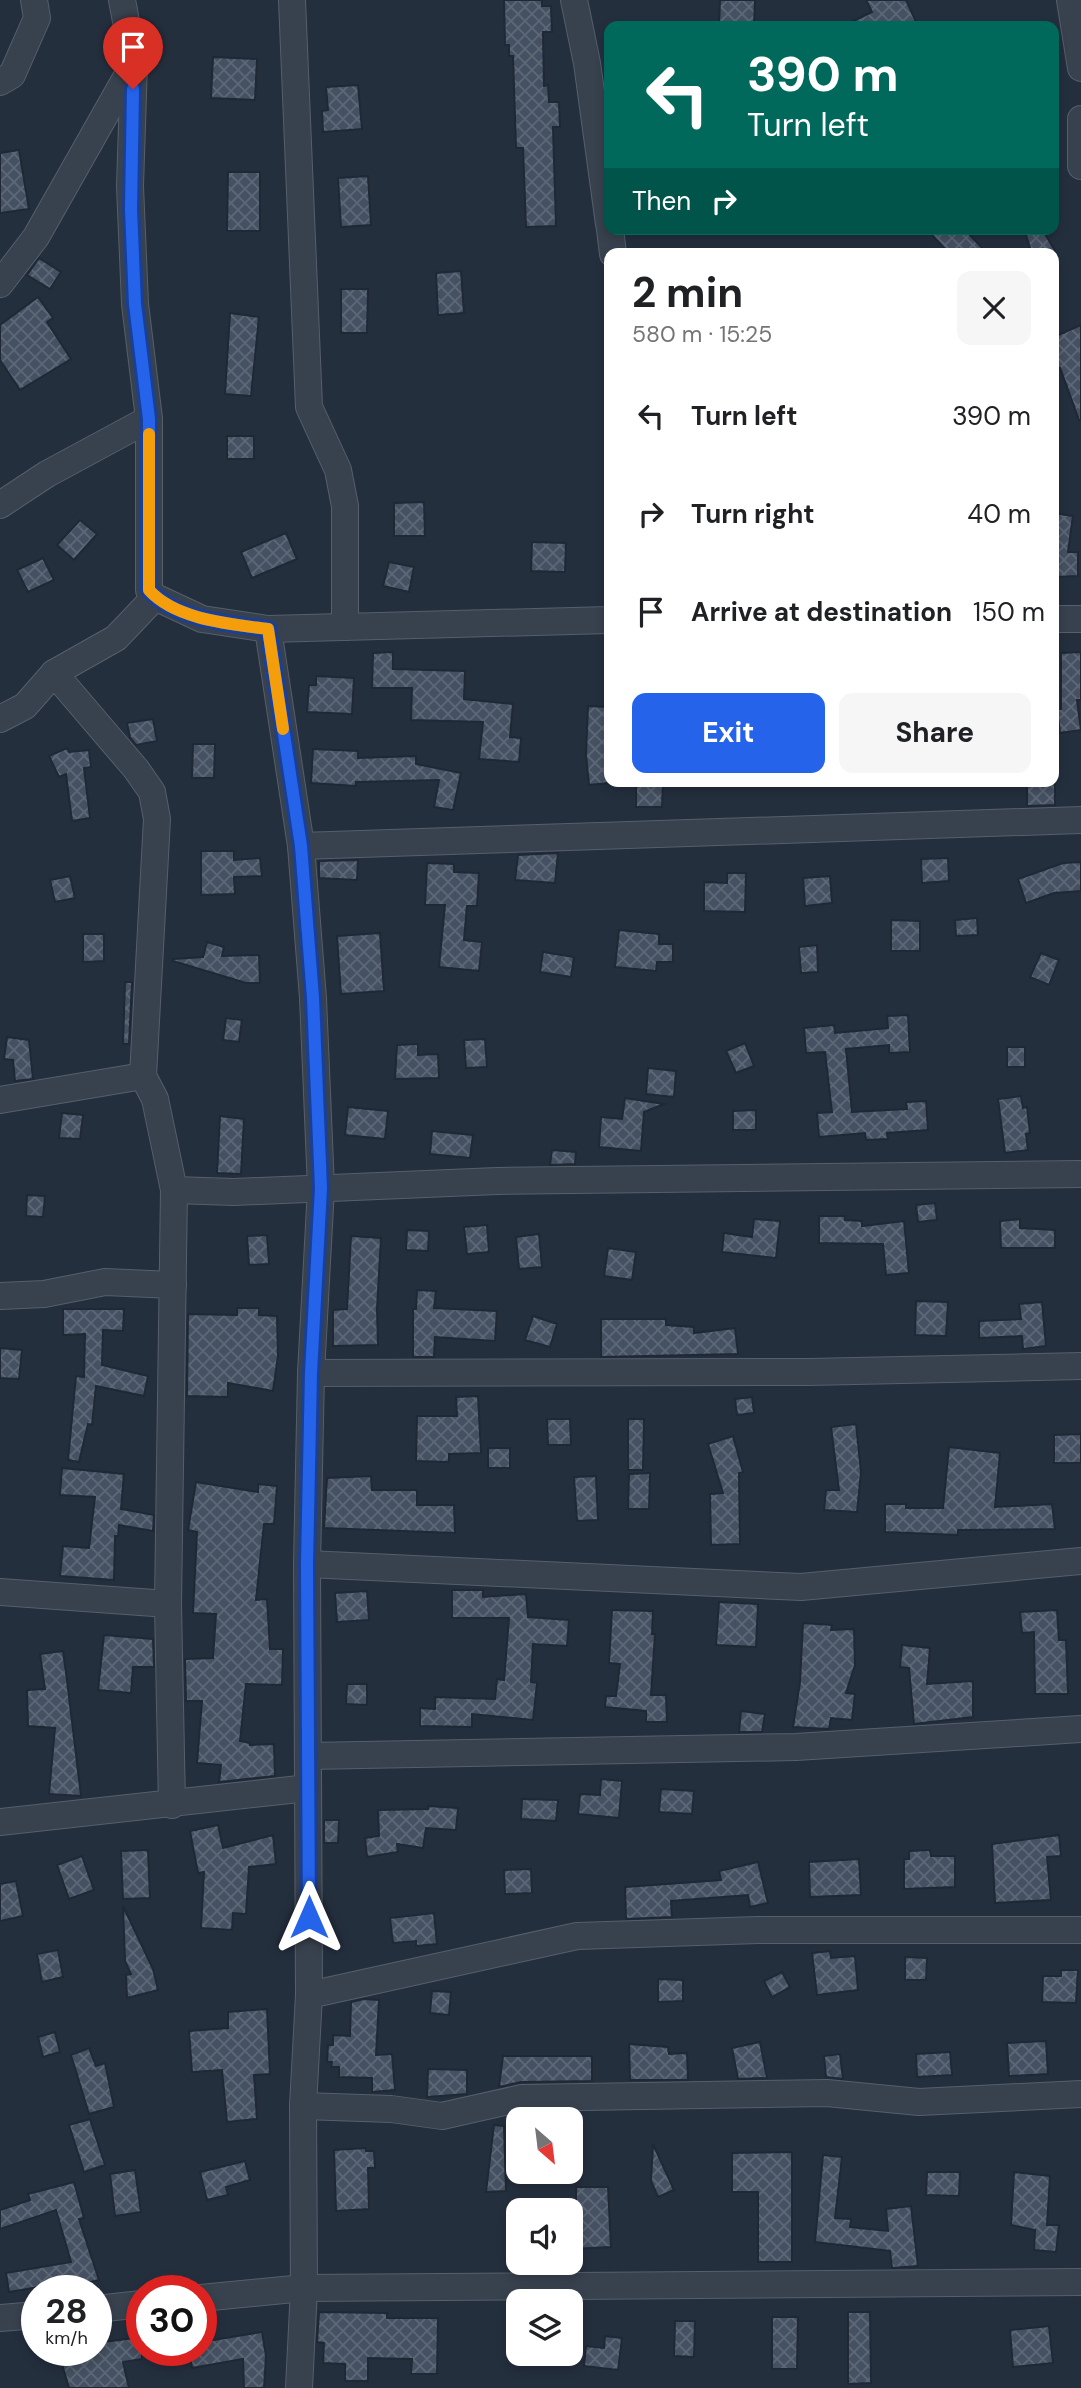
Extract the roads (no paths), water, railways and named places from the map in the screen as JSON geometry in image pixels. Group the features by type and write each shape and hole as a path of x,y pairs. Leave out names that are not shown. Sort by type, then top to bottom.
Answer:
{"street":[{"path":"0,82 12,75 37,18 34,0"},
{"path":"122,0 134,64 130,186 135,304 149,419 149,590 155,597 202,620 268,629 604,620"},
{"path":"292,0 309,407 338,470 345,506 345,627"},
{"path":"574,0 587,63 604,190"},
{"path":"1070,0 1081,68"},
{"path":"0,284 36,237 134,64"},
{"path":"1081,119 1081,166"},
{"path":"0,505 47,474 149,419"},
{"path":"0,719 25,706 54,673 116,638 155,597"},
{"path":"1059,620 1081,619"},
{"path":"268,629 301,846 313,998 321,1188 311,1373 307,1564 309,1995 303,2106 304,2288 299,2388"},
{"path":"54,673 136,769 152,792 157,819 156,879 143,1076 155,1099 174,1191 168,1604 172,1805"},
{"path":"301,846 1081,820"},
{"path":"0,1100 143,1076"},
{"path":"174,1191 234,1192 497,1181 1081,1174"},
{"path":"0,1296 44,1294 105,1282 173,1285"},
{"path":"311,1373 795,1372 1081,1366"},
{"path":"307,1564 801,1587 1081,1561"},
{"path":"0,1592 168,1604"},
{"path":"308,1756 796,1747 1081,1729"},
{"path":"0,1822 309,1788"},
{"path":"309,1995 467,1963 527,1946 577,1936 758,1930 1081,1930"},
{"path":"303,2106 391,2109 442,2116 522,2098 827,2093 919,2102 1081,2094"},
{"path":"217,2296 304,2288 1081,2282"},
{"path":"0,2318 21,2316"}]}
